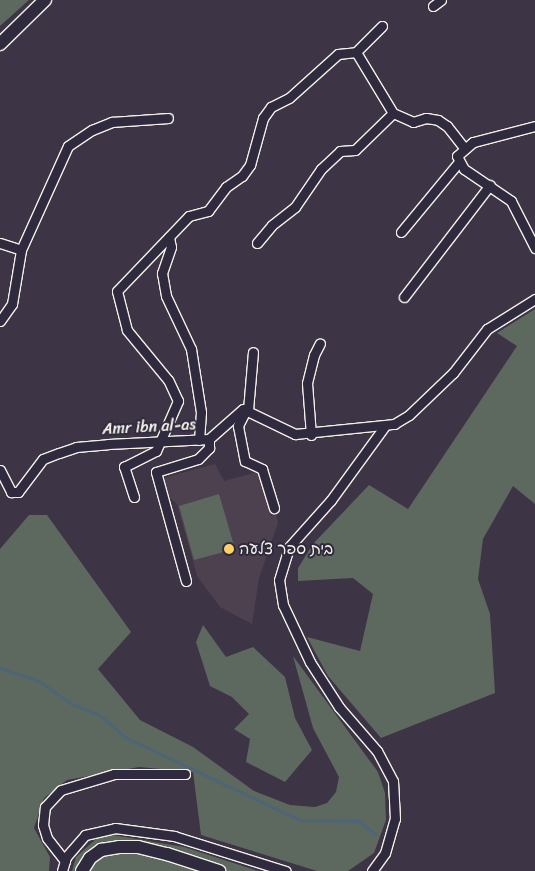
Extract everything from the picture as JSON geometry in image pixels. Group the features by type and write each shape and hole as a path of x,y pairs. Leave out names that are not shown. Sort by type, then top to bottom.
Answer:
{"street":[{"path":"0,44 45,0"},
{"path":"433,6 441,0"},
{"path":"134,497 124,467 152,454 178,401 168,380 127,330 117,291 189,216 208,212 226,187 246,170 263,118 271,107 289,98 338,54 356,52 382,26"},
{"path":"356,52 393,113 413,122 426,118 438,120 447,126 464,148"},
{"path":"256,243 295,207 321,169 340,151 355,150 393,113"},
{"path":"0,321 12,304 21,250 68,146 92,130 112,122 168,118"},
{"path":"535,126 473,142 457,156 458,163 511,200 535,248"},
{"path":"401,232 458,163"},
{"path":"404,297 490,185"},
{"path":"169,237 171,247 162,273 166,296 191,348 201,412 199,440"},
{"path":"0,242 21,250"},
{"path":"247,410 284,430 311,435 384,427 409,415 423,402 453,373 487,329 535,299"},
{"path":"311,435 307,383 314,355 320,343"},
{"path":"253,352 247,410 238,426 245,461 262,469 274,508"},
{"name":"Amr ibn al-as","path":"0,470 11,492 18,492 42,459 76,447 209,439 219,433 231,417 247,410"},
{"path":"372,871 385,853 396,819 393,782 377,751 326,690 310,662 285,609 279,580 289,547 331,500 384,427"},
{"path":"186,581 156,472 198,459 209,448 209,439"},
{"path":"65,861 48,838 43,825 45,807 60,790 114,774 185,774"},
{"path":"62,871 65,861 85,835 115,828 174,836 286,871"},
{"path":"82,871 90,858 101,850 119,847 167,854 218,871"}],"shaded area":[{"name":"בית ספר צלעה","path":"215,464 224,481 258,472 271,516 276,515 278,523 259,578 252,624 220,607 197,576 177,504 169,497 163,478"}],"green space":[{"path":"0,0 29,0 0,26"},
{"path":"535,309 535,504 513,486 483,539 478,579 490,614 495,693 381,738 328,676 307,637 360,651 373,594 353,578 298,581 298,568 313,544 369,485 408,509 517,346 497,333"},
{"path":"219,494 235,549 194,560 179,506"},
{"path":"29,515 47,515 131,632 98,669 140,720 193,747 254,791 290,805 315,807 327,803 336,792 339,777 313,728 293,656 378,772 385,793 386,820 374,853 348,871 317,871 201,835 193,772 139,767 67,780 44,798 34,828 50,857 49,871 0,871 0,549"},
{"path":"203,625 226,657 253,647 285,677 295,718 312,750 285,782 246,762 250,739 234,729 249,714 232,697 210,686 196,642"},
{"path":"107,834 184,847 258,871 72,871 76,857 96,839"}],"waterway":[{"path":"0,668 39,681 72,704 101,716 125,737 300,820 359,821 375,834"}],"place":[{"name":"בית ספר צלעה","path":"229,549"}]}
